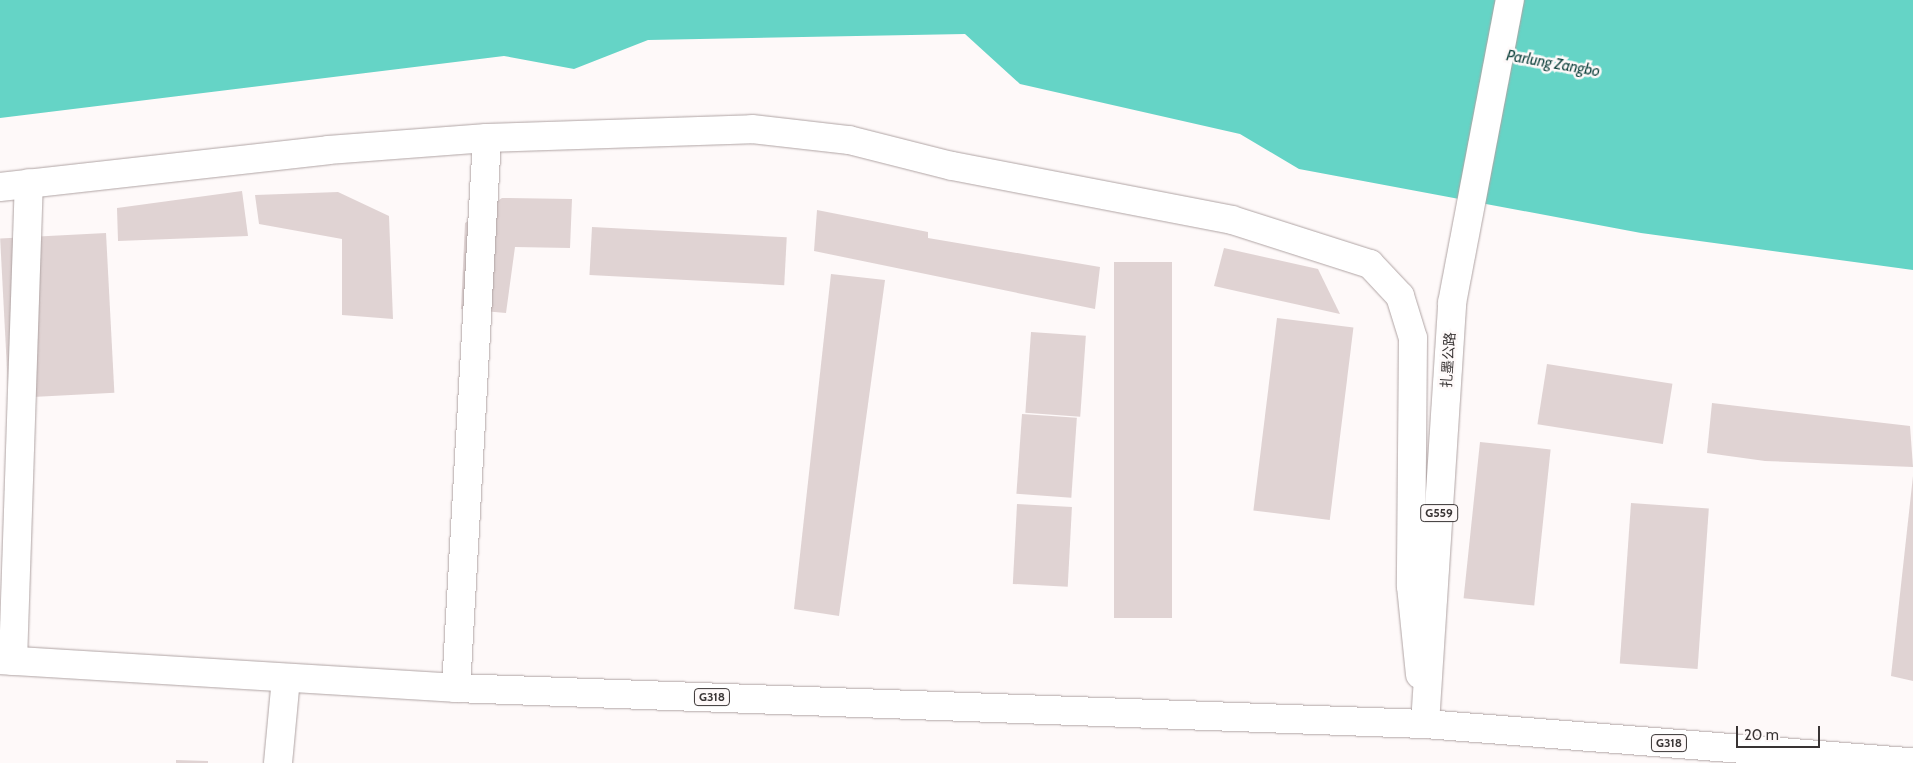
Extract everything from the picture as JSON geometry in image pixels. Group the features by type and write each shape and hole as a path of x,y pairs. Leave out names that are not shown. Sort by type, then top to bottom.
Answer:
{"main road":[{"name":"扎墨公路","path":"1425,724 1452,303 1510,0"},
{"path":"0,186 152,167 487,138 752,129 849,140 952,166 1232,220 1370,264 1400,296 1413,338 1411,586 1425,724"},
{"path":"456,688 487,138"},
{"path":"6,661 29,183"},
{"name":"G318","path":"6,661 456,688 1425,724 1913,762"},
{"path":"278,763 286,678"}],"water":[{"name":"Parlung Zangbo","path":"0,0 1913,0 1913,270 1641,233 1299,169 1240,134 1020,84 965,34 648,40 574,69 504,56 0,118"}],"building":[{"path":"242,191 248,236 118,241 117,208"},
{"path":"338,192 389,216 393,319 342,315 342,239 259,224 255,195"},
{"path":"502,198 572,199 570,248 515,247 506,313 461,309 465,223"},
{"path":"817,210 928,232 928,238 1100,267 1095,309 814,251"},
{"path":"592,227 787,237 784,285 589,275"},
{"path":"106,233 114,393 9,398 0,239"},
{"path":"1224,248 1318,269 1340,314 1214,286"},
{"path":"1114,262 1172,262 1172,618 1114,618"},
{"path":"831,274 885,280 839,616 794,609"},
{"path":"1277,318 1353,327 1330,520 1253,511"},
{"path":"1031,332 1086,336 1080,417 1025,413"},
{"path":"1547,364 1672,384 1663,444 1537,424"},
{"path":"1712,403 1910,426 1913,467 1765,461 1707,453"},
{"path":"1022,414 1077,418 1071,498 1016,494"},
{"path":"1480,442 1551,449 1534,606 1464,598"},
{"path":"1913,476 1913,681 1891,676"},
{"path":"1631,503 1709,508 1698,669 1620,664"},
{"path":"1017,504 1072,507 1068,587 1013,584"},
{"path":"176,760 208,761 208,763 176,763"}]}
